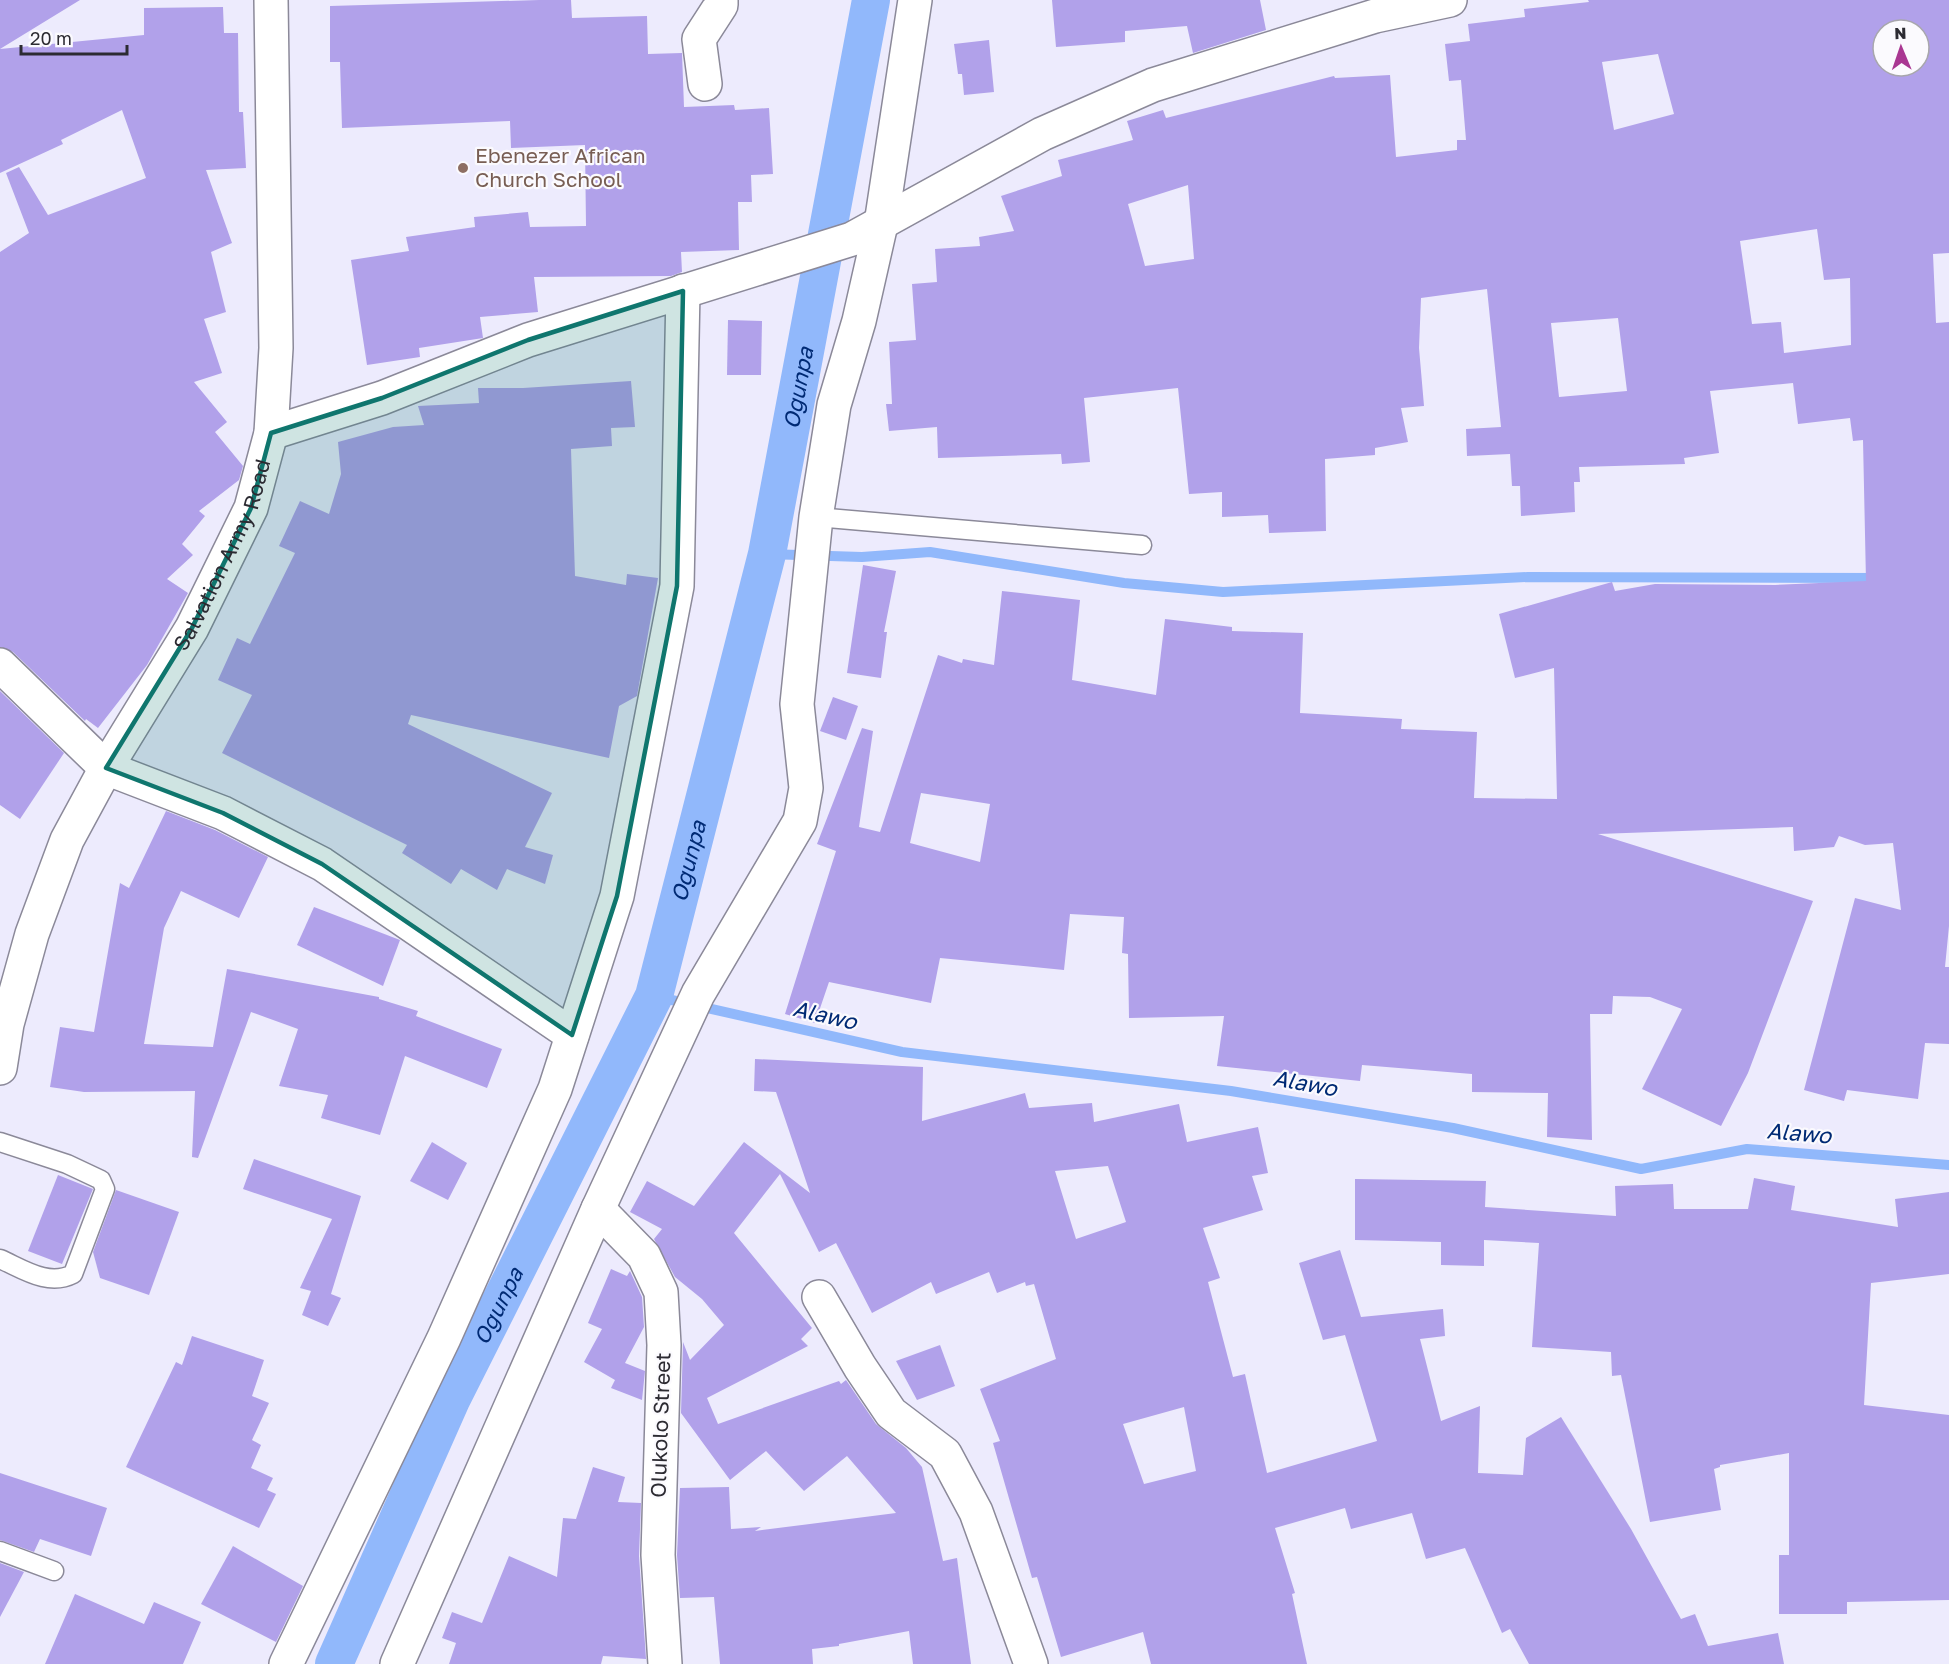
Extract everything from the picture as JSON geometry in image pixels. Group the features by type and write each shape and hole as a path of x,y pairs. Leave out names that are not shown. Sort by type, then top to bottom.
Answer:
{"street":[{"name":"Salvation Army Road","path":"0,1068 7,1024 32,934 67,840 106,768 192,628 251,508 271,433 276,348 271,0"},
{"path":"705,84 699,39 721,6 721,0"},
{"path":"397,1664 598,1209 693,1004 800,821 806,788 797,704 815,528 834,405 859,321 881,224 915,0"},
{"path":"271,433 382,398 528,340 852,239 1041,134 1153,85 1375,16 1450,0"},
{"path":"286,1664 344,1551 444,1338 555,1089 617,896 677,586 683,291"},
{"path":"0,665 106,768 223,813 322,864 572,1035"},
{"name":"Olukolo Street","path":"598,1209 644,1257 661,1292 664,1345 658,1555 665,1664"},
{"path":"819,1297 860,1367 891,1413 945,1454 976,1512 1031,1664"}],"lane":[{"path":"815,528 1142,545"},
{"path":"0,1142 75,1168 101,1180 105,1189 72,1274 62,1279 49,1280 0,1259"},
{"path":"0,1551 54,1571"}],"highlighted area":[{"path":"683,291 677,586 617,896 572,1035 322,864 223,813 106,768 192,628 251,508 271,433 382,398 528,340"}],"building":[{"path":"0,0 80,0 0,49"},
{"path":"571,0 572,18 647,16 648,54 682,53 684,107 734,105 735,110 769,108 773,174 751,175 752,202 738,202 739,250 681,252 682,272 671,276 534,277 538,312 480,317 483,338 419,348 420,357 367,365 351,260 409,251 406,237 475,227 474,217 528,212 530,227 586,226 585,145 511,148 510,121 342,128 340,62 330,62 330,6"},
{"path":"1052,0 1260,0 1266,30 1193,53 1187,26 1125,31 1125,42 1056,47"},
{"path":"1588,0 1949,0 1949,253 1933,254 1936,323 1949,322 1949,926 1945,967 1949,967 1949,1044 1925,1043 1918,1099 1847,1090 1844,1101 1804,1090 1855,898 1901,910 1893,843 1865,845 1839,836 1834,847 1794,851 1793,827 1598,834 1813,901 1748,1073 1721,1126 1642,1089 1682,1009 1650,997 1613,996 1612,1014 1590,1014 1592,1140 1547,1137 1548,1093 1472,1092 1472,1074 1362,1065 1360,1081 1217,1066 1224,1016 1129,1018 1128,954 1122,953 1124,917 1070,914 1064,970 940,958 931,1003 829,982 815,1023 785,1014 836,851 817,844 862,728 873,731 859,827 880,832 938,655 962,663 963,659 994,665 1002,591 1080,600 1072,680 1156,695 1165,619 1232,627 1232,631 1303,633 1300,713 1402,719 1401,729 1477,732 1474,798 1557,799 1554,668 1515,678 1499,614 1612,582 1615,591 1655,584 1775,585 1866,581 1863,440 1853,441 1850,418 1798,424 1793,383 1710,391 1719,453 1684,458 1685,464 1579,467 1580,482 1574,482 1575,512 1521,516 1520,486 1512,486 1510,454 1467,456 1466,429 1501,427 1487,289 1421,298 1419,348 1424,406 1401,408 1408,442 1375,448 1375,455 1325,459 1326,531 1269,533 1268,515 1222,517 1222,492 1189,494 1178,388 1084,398 1090,462 1062,464 1061,454 938,458 937,427 889,431 886,404 892,404 889,342 916,340 912,284 937,282 935,249 980,246 979,237 1014,231 1001,196 1062,176 1058,160 1133,140 1127,121 1163,110 1166,118 1334,76 1335,78 1390,75 1396,157 1457,150 1457,140 1466,140 1461,80 1449,81 1445,44 1470,41 1468,24 1525,17 1524,9 1589,2","holes":["1658,54 1674,114 1614,130 1602,62","1188,185 1194,259 1145,266 1128,204","1817,229 1824,280 1850,278 1851,345 1784,353 1781,322 1752,324 1740,241","1618,318 1627,391 1559,397 1551,323","921,793 990,804 980,862 910,843"]},
{"path":"223,7 224,33 238,33 239,112 243,112 246,168 206,170 232,243 211,252 226,312 204,319 222,373 194,382 227,422 215,432 243,466 239,480 199,511 205,516 182,544 193,555 167,579 188,593 147,665 98,728 86,719 85,721 13,652 0,647 0,252 29,233 6,173 19,167 48,215 146,178 122,110 61,140 63,144 0,173 0,49 144,35 144,8"},
{"path":"989,40 994,92 964,95 962,74 958,74 954,44"},
{"path":"728,320 762,321 761,375 727,375"},
{"path":"631,381 635,427 611,428 612,446 571,449 575,576 626,585 627,574 658,578 637,696 619,706 609,758 411,715 408,724 552,793 525,847 553,855 545,884 507,869 497,890 461,869 451,884 402,853 407,845 222,753 252,695 218,680 237,638 250,644 295,553 279,546 300,501 329,514 341,474 338,442 393,427 424,425 418,406 479,403 478,388 523,388"},
{"path":"863,565 896,571 884,632 887,632 881,678 847,673"},
{"path":"0,691 64,753 20,819 0,805"},
{"path":"833,697 858,706 846,740 820,731"},
{"path":"166,811 215,830 268,857 239,918 181,891 164,928 144,1044 213,1047 227,969 379,997 379,999 418,1011 416,1016 502,1049 487,1088 405,1056 380,1135 321,1118 328,1095 279,1086 298,1029 251,1012 198,1158 192,1157 195,1091 84,1092 50,1087 60,1027 94,1032 120,883 129,888"},
{"path":"314,907 400,940 383,986 297,945"},
{"path":"755,1059 923,1067 922,1121 1025,1093 1029,1108 1092,1103 1094,1122 1179,1104 1187,1142 1258,1127 1268,1173 1252,1176 1263,1210 1203,1228 1220,1278 1208,1282 1233,1377 1245,1374 1267,1473 1377,1441 1345,1335 1323,1340 1299,1263 1340,1250 1361,1317 1443,1309 1445,1336 1420,1339 1441,1421 1480,1406 1478,1473 1523,1475 1526,1438 1561,1417 1631,1529 1681,1619 1695,1614 1708,1646 1778,1633 1784,1664 1529,1664 1510,1629 1502,1633 1465,1548 1426,1559 1412,1513 1351,1529 1345,1508 1275,1528 1295,1593 1292,1594 1307,1664 1151,1664 1143,1632 1061,1657 1037,1577 1032,1578 993,1443 1000,1441 980,1389 1056,1359 1034,1284 1026,1286 1025,1282 997,1293 989,1272 936,1294 931,1282 872,1313 836,1243 819,1252 780,1174 734,1233 812,1328 801,1339 808,1346 707,1398 718,1424 839,1381 841,1384 846,1380 876,1424 906,1448 922,1467 943,1561 957,1558 971,1664 913,1664 909,1631 839,1644 839,1646 812,1649 813,1664 720,1664 714,1597 680,1598 677,1555 680,1488 729,1487 731,1529 761,1527 755,1531 896,1513 847,1456 804,1491 766,1451 730,1480 681,1413 683,1342 690,1360 724,1325 702,1299 675,1277 654,1239 662,1229 630,1212 647,1181 694,1206 744,1142 810,1193 776,1092 754,1091","holes":["1108,1166 1126,1222 1076,1239 1055,1171","1184,1407 1196,1471 1144,1484 1123,1424"]},
{"path":"432,1142 467,1163 448,1200 410,1181"},
{"path":"254,1159 361,1196 331,1294 341,1298 328,1326 302,1315 311,1291 300,1288 332,1219 243,1189"},
{"path":"58,1175 93,1189 62,1264 28,1251"},
{"path":"1754,1178 1795,1186 1791,1210 1898,1227 1895,1199 1949,1192 1949,1274 1871,1283 1864,1405 1949,1415 1949,1600 1847,1602 1847,1614 1779,1614 1779,1555 1789,1555 1789,1453 1720,1465 1714,1469 1721,1510 1650,1522 1621,1375 1612,1376 1611,1352 1532,1347 1539,1243 1484,1240 1484,1266 1441,1265 1441,1242 1355,1240 1355,1179 1486,1181 1485,1207 1616,1216 1615,1186 1673,1184 1674,1209 1748,1209"},
{"path":"116,1190 179,1212 149,1295 100,1278 93,1252"},
{"path":"611,1269 627,1276 630,1271 642,1297 644,1327 625,1363 645,1371 642,1400 611,1388 615,1380 584,1362 602,1329 588,1323"},
{"path":"192,1336 264,1360 252,1396 269,1403 252,1440 261,1445 251,1468 273,1478 267,1490 276,1494 259,1528 126,1467 176,1362 182,1365"},
{"path":"940,1345 955,1386 917,1400 896,1361"},
{"path":"593,1467 625,1477 618,1502 641,1503 639,1556 646,1659 603,1656 601,1664 449,1664 456,1643 442,1638 452,1612 482,1623 509,1556 557,1577 563,1518 576,1519"},
{"path":"0,1473 107,1508 91,1556 40,1539 34,1552 0,1540"},
{"path":"233,1546 303,1586 276,1642 201,1604"},
{"path":"0,1563 24,1572 0,1617"},
{"path":"75,1594 144,1624 154,1602 201,1622 183,1664 45,1664"}],"waterway":[{"name":"Ogunpa","path":"334,1664 451,1400 654,996 767,554 871,0"},
{"path":"767,554 862,557 930,552 1124,583 1223,592 1528,577 1880,578"},
{"name":"Alawo","path":"654,996 902,1052 1231,1091 1453,1128 1641,1169 1747,1149 1949,1165"}],"place":[{"name":"Ebenezer African Church School","path":"463,168"}]}
